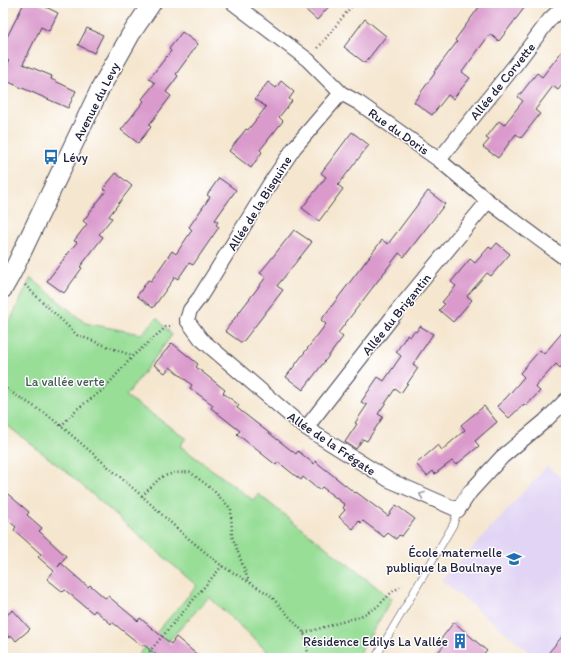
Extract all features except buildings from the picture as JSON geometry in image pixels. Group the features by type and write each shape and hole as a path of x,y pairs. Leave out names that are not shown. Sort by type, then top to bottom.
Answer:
{"street":[{"name":"Avenue du Levy","path":"3,289 100,89 131,34 152,3"},
{"name":"Rue du Doris","path":"234,3 308,60 341,93 359,103 439,160 488,201 566,259"},
{"name":"Allée de Corvette","path":"439,160 550,19 566,4"},
{"name":"Allée de la Bisquine","path":"187,320 190,310 200,297 271,182 294,148 341,93"},
{"name":"Allée du Brigantin","path":"306,428 398,310 488,201"},
{"name":"Allée de la Frégate","path":"187,320 201,339 306,428 390,480 458,510"},
{"path":"458,510 470,492 502,457 545,421 566,400"}],"lane":[{"path":"379,658 377,655 453,525 458,510"}],"path":[{"path":"308,60 354,3"},
{"path":"12,273 77,335 133,356"},
{"path":"61,426 77,408 104,389 133,356 166,327 187,320"},
{"path":"3,387 46,414 61,426 222,566 270,595 304,633 309,658"},
{"path":"142,496 161,477 174,473 190,472 212,489 231,509 232,536 250,582"},
{"path":"144,658 222,566"},
{"path":"304,633 359,616 377,607 392,592 404,585"}],"shaded area":[{"name":"École maternelle publique la Boulnaye","path":"547,466 566,482 566,658 537,658 441,580 481,539"}],"green space":[{"name":"La vallée verte","path":"31,278 85,323 141,334 157,318 172,335 126,396 186,438 180,446 253,500 258,494 392,599 361,651 361,658 274,658 209,597 153,658 142,658 139,655 197,586 69,474 3,422 3,330 12,317"}],"place":[{"name":"Lévy","path":"51,157"},
{"name":"École maternelle publique la Boulnaye","path":"514,559"},
{"name":"Résidence Edilys La Vallée","path":"460,641"}]}
